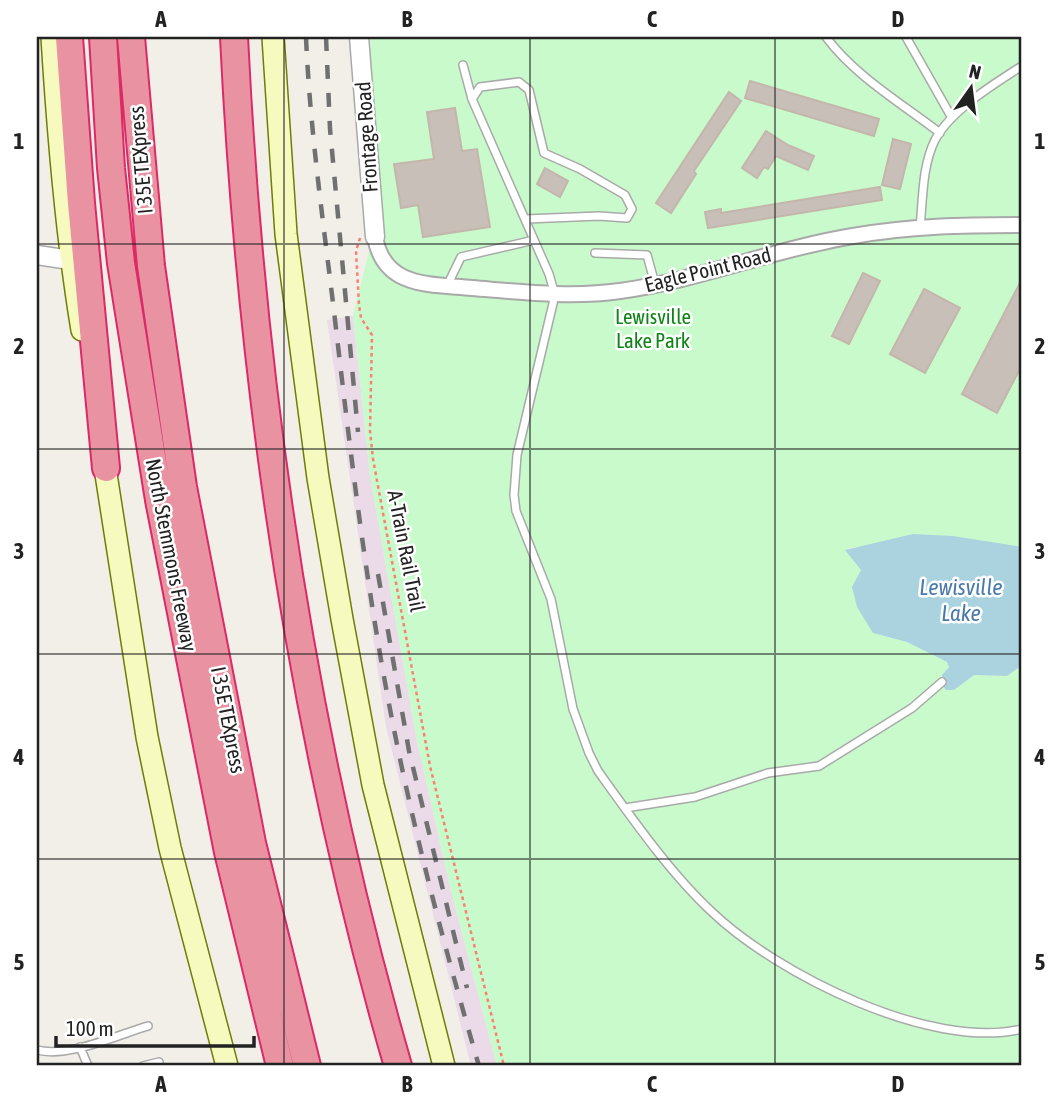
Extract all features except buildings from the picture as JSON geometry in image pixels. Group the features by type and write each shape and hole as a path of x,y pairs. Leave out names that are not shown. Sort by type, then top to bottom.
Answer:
{"highway":[{"path":"69,37 81,203 106,468"},
{"name":"North Stemmons Freeway","path":"103,37 121,263 159,500 228,852 280,1066"},
{"name":"I 35E TEXpress","path":"131,37 151,267 183,487 252,843 307,1066"},
{"path":"234,37 251,287 261,383 289,577 334,816 398,1066"}],"main road":[{"path":"52,37 70,260 106,468 147,737 164,823 227,1066"},
{"path":"273,37 286,234 320,491 373,785 444,1066"}],"street":[{"name":"Frontage Road","path":"359,37 368,234"},
{"name":"Eagle Point Road","path":"368,234 392,272 402,278 447,286 555,295 618,291 655,285 827,240 920,227 1022,225"},
{"path":"37,255 70,260"}],"lane":[{"path":"826,37 856,69 940,133"},
{"path":"906,37 952,118"},
{"path":"463,65 472,99 550,274 555,295 517,455 514,477 516,511 551,599 573,709 598,771 688,887 712,913 750,943 824,987 878,1010 933,1027 989,1032 1022,1029"},
{"path":"920,227 930,154 940,133 952,118 1022,66"},
{"path":"472,99 480,86 519,82 529,90 544,153 625,194 632,209 627,218 598,216 526,219"},
{"path":"447,286 461,257 534,240"},
{"path":"595,253 647,255 655,285"},
{"path":"625,808 695,797 768,773 819,766 912,708 942,682"},
{"path":"37,1050 65,1052 148,1026"},
{"path":"80,1047 88,1066"},
{"path":"143,1066 159,1062"}],"path":[{"name":"A-Train Rail Trail","path":"368,234 356,251 356,275 361,318 372,335 370,430 373,459 430,766 504,1066"}],"shaded area":[{"path":"353,316 370,476 417,741 451,891 497,1066 471,1066 386,727 327,320"}],"green space":[{"name":"Lewisville Lake Park","path":"370,37 1022,37 1022,547 934,541 846,549 861,570 873,633 907,642 947,662 949,666 942,676 942,685 954,690 974,675 1007,676 1022,665 1022,1066 497,1066 451,891 417,741 370,476 353,316 379,211"}],"water":[{"name":"Lewisville Lake","path":"913,534 953,536 1022,547 1022,665 1007,676 974,675 954,690 946,690 942,685 942,675 949,667 947,662 907,642 873,633 857,607 852,587 861,570 845,550"}],"railway":[{"path":"306,37 322,214 355,484 388,700 446,950 479,1066"},
{"path":"326,37 330,129 358,432"},
{"path":"378,574 409,751 467,988"}]}
